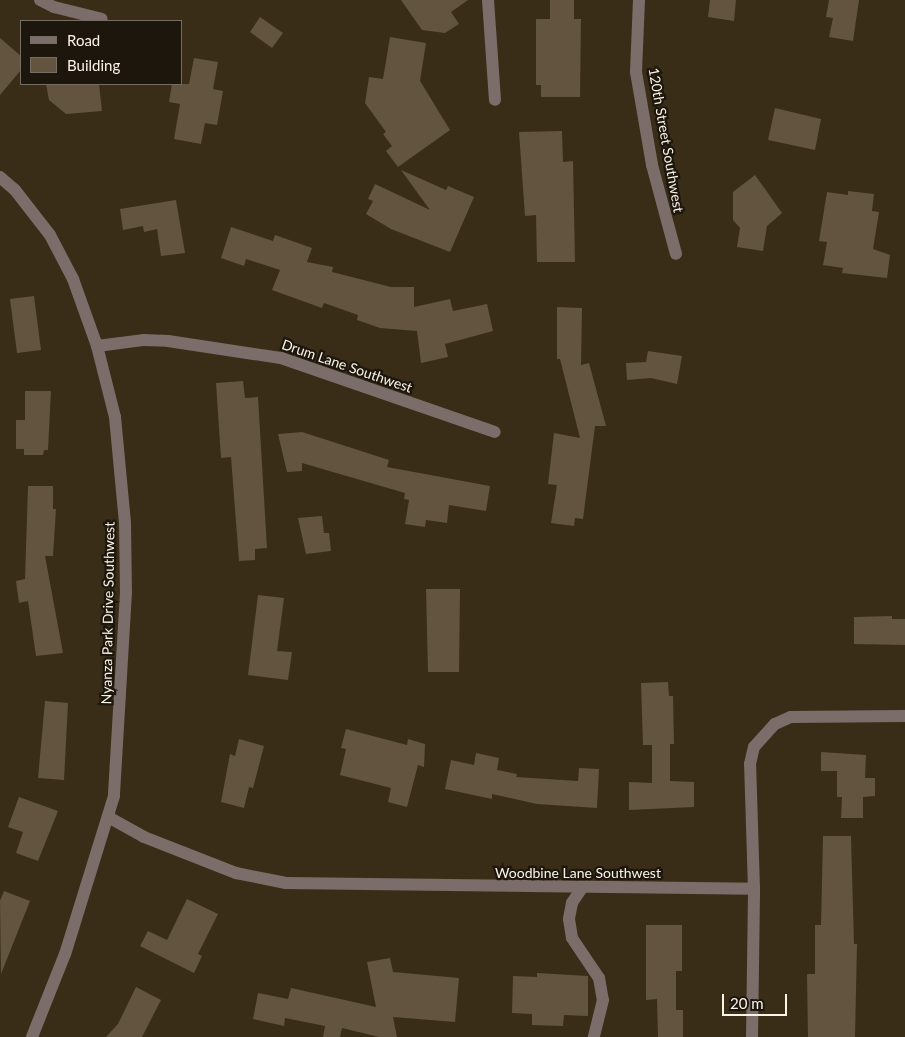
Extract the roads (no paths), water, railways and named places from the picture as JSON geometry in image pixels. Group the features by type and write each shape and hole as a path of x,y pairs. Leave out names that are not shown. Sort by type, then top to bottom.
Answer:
{"street":[{"path":"40,0 54,8 102,19"},
{"path":"488,0 495,100"},
{"name":"120th Street Southwest","path":"639,0 636,72 652,165 676,254"},
{"name":"Nyanza Park Drive Southwest","path":"0,177 15,190 50,235 73,279 97,346 115,418 126,523 126,592 118,764 110,818 65,954 32,1037"},
{"name":"Drum Lane Southwest","path":"97,346 143,340 168,341 281,358 495,432"},
{"path":"752,1037 754,889 750,764 761,737 775,724 792,717 905,716"},
{"name":"Woodbine Lane Southwest","path":"110,818 144,837 236,873 286,883 754,889"},
{"path":"582,888 572,903 569,919 572,938 599,978 603,1000 594,1037"}]}
